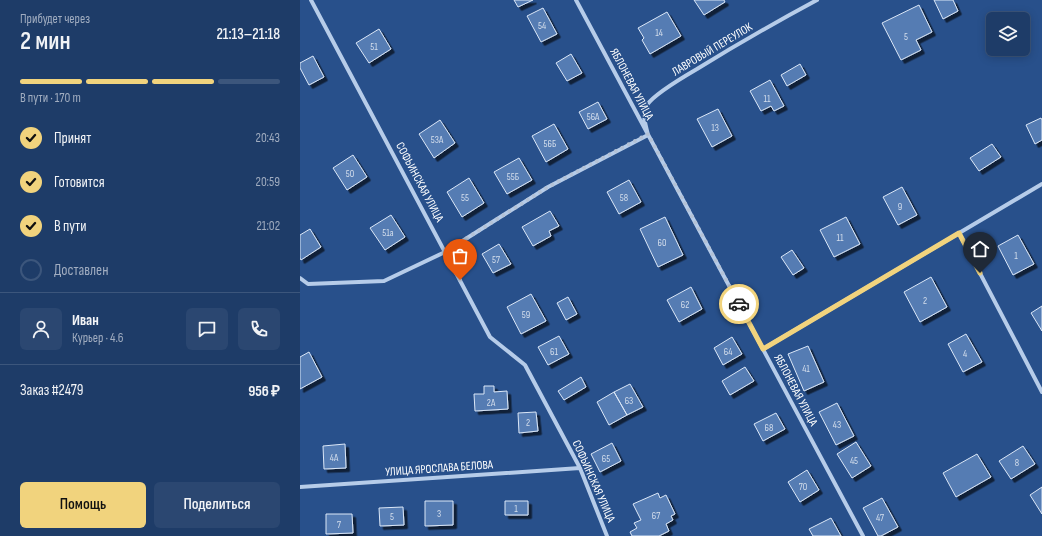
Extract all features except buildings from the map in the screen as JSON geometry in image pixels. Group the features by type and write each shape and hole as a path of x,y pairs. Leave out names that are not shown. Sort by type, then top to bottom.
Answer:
{"street":[{"name":"СОФЬИНСКАЯ УЛИЦА","path":"311,0 490,337 525,365 580,468 607,536"},
{"name":"ЯБЛОНЕВАЯ УЛИЦА","path":"576,0 863,536"},
{"name":"ЛАВРОВЫЙ ПЕРЕУЛОК","path":"648,134 644,114 647,105 654,97 693,71 817,0"},
{"path":"300,278 308,284 384,281 445,252 548,187 648,134"},
{"path":"763,349 1042,184"},
{"path":"959,233 1042,392"},
{"name":"УЛИЦА ЯРОСЛАВА БЕЛОВА","path":"300,487 580,468"}],"way so far":[{"path":"460,280 445,252 548,187 648,134 739,304"}],"route":[{"path":"739,304 763,349 959,233 980,273"}]}
